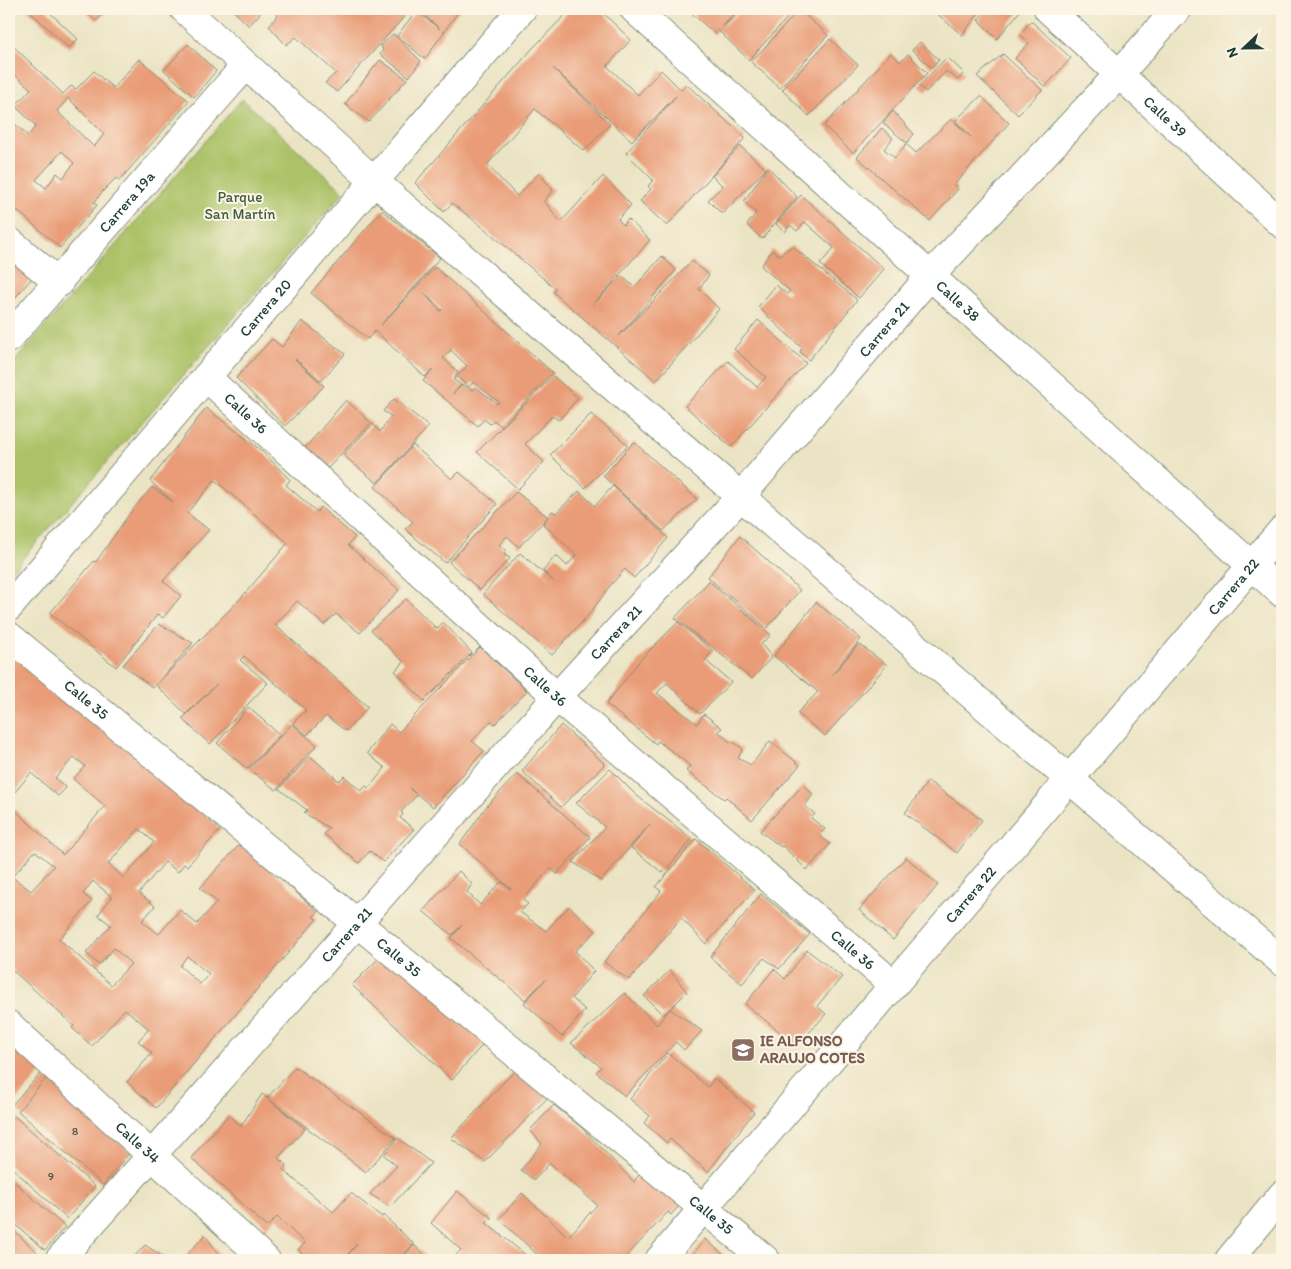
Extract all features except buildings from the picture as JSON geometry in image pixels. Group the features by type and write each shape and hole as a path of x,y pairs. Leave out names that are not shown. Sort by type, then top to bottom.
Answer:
{"street":[{"path":"184,9 374,181 1282,962"},
{"name":"Carrera 20","path":"9,607 522,9"},
{"name":"Calle 38","path":"634,9 1282,593"},
{"name":"Calle 39","path":"1048,9 1120,73 1282,224"},
{"name":"Carrera 21","path":"59,1260 557,697 741,496 930,276 1120,73 1177,9"},
{"name":"Carrera 19a","path":"9,338 59,283 245,66"},
{"path":"9,241 59,283"},
{"name":"Calle 36","path":"206,377 557,697 894,985"},
{"name":"Carrera 22","path":"659,1260 1282,530"},
{"name":"Calle 35","path":"9,636 766,1260"},
{"name":"Calle 34","path":"9,1025 266,1260"},
{"path":"1229,1260 1282,1195"}],"green space":[{"name":"Parque San Martín","path":"242,99 344,192 9,574 9,368"}],"place":[{"name":"IE ALFONSO ARAUJO COTES","path":"743,1050"}]}
